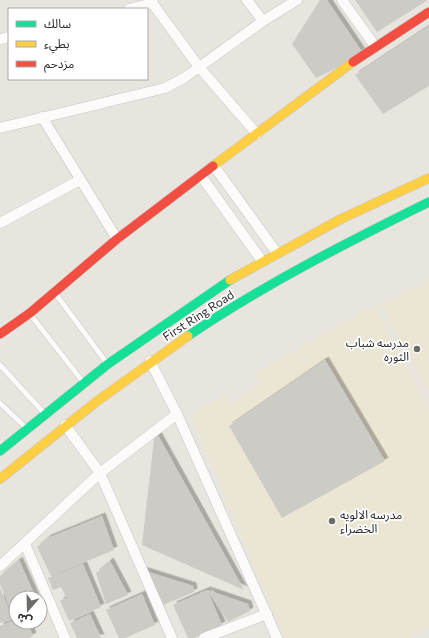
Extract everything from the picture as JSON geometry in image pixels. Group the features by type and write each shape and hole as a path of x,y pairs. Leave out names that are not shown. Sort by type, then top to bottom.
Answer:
{"main road":[{"path":"0,334 30,313 117,239 200,176 375,46 429,12"},
{"name":"First Ring Road","path":"0,451 108,364 216,288 277,252 341,219 429,178"},
{"name":"First Ring Road","path":"0,479 65,425 150,361 266,286 352,240 429,202"}],"street":[{"path":"247,0 263,21"},
{"path":"0,128 165,88 184,78 263,21 297,0"},
{"path":"342,0 375,46"},
{"path":"132,8 152,2 199,67 257,134"},
{"path":"42,117 117,239"},
{"path":"214,166 277,252"},
{"path":"200,176 262,261"},
{"path":"0,223 80,180"},
{"path":"150,361 176,414 277,638"},
{"path":"0,566 100,473 176,414"},
{"path":"65,425 100,473 172,638"},
{"path":"25,544 65,638"},
{"path":"204,638 267,614"}],"lane":[{"path":"54,292 108,364"},
{"path":"30,313 85,384"},
{"path":"0,365 46,415"},
{"path":"0,403 27,430"}],"shaded area":[{"name":"مدرسه شباب الثوره","path":"429,280 429,394 382,305"},
{"name":"مدرسه الالويه الخضراء","path":"375,306 429,411 429,626 405,638 285,638 191,415 224,395 231,404 260,384 255,373"}],"building":[{"path":"320,0 327,0 364,55 316,78 292,44"},
{"path":"355,0 428,0 377,32"},
{"path":"429,26 429,86 383,114 355,75"},
{"path":"325,360 385,461 282,518 229,426"},
{"path":"155,430 244,590 142,545"},
{"path":"102,516 114,550 51,576 37,547 48,538"},
{"path":"19,560 32,590 8,590 8,603 0,584 0,576"},
{"path":"110,561 128,595 106,604 96,573"},
{"path":"83,564 101,607 69,621 60,601 77,592 66,597 61,587 53,590 48,578"},
{"path":"142,570 193,586 194,592 163,605"},
{"path":"0,588 8,607 8,621 0,623"},
{"path":"207,590 248,604 250,611 228,622"},
{"path":"207,590 222,625 194,638 188,638 173,605"},
{"path":"142,594 155,625 125,638 119,638 106,610"},
{"path":"90,614 101,638 77,638 70,623"},
{"path":"8,622 8,630 30,630 33,636 29,638 0,638 0,626"}],"traffic: fast":[{"path":"188,336 246,299 276,282 429,202"},
{"path":"0,451 108,364 230,280"}],"traffic: slow":[{"path":"213,166 353,62"},
{"path":"230,280 341,219 429,178"},
{"path":"0,479 96,402 188,336"}],"traffic: jam":[{"path":"353,62 429,12"},
{"path":"0,334 30,313 117,239 213,166"}],"place":[{"name":"مدرسه شباب الثوره","path":"417,349"},
{"name":"مدرسه الالويه الخضراء","path":"332,521"}]}
